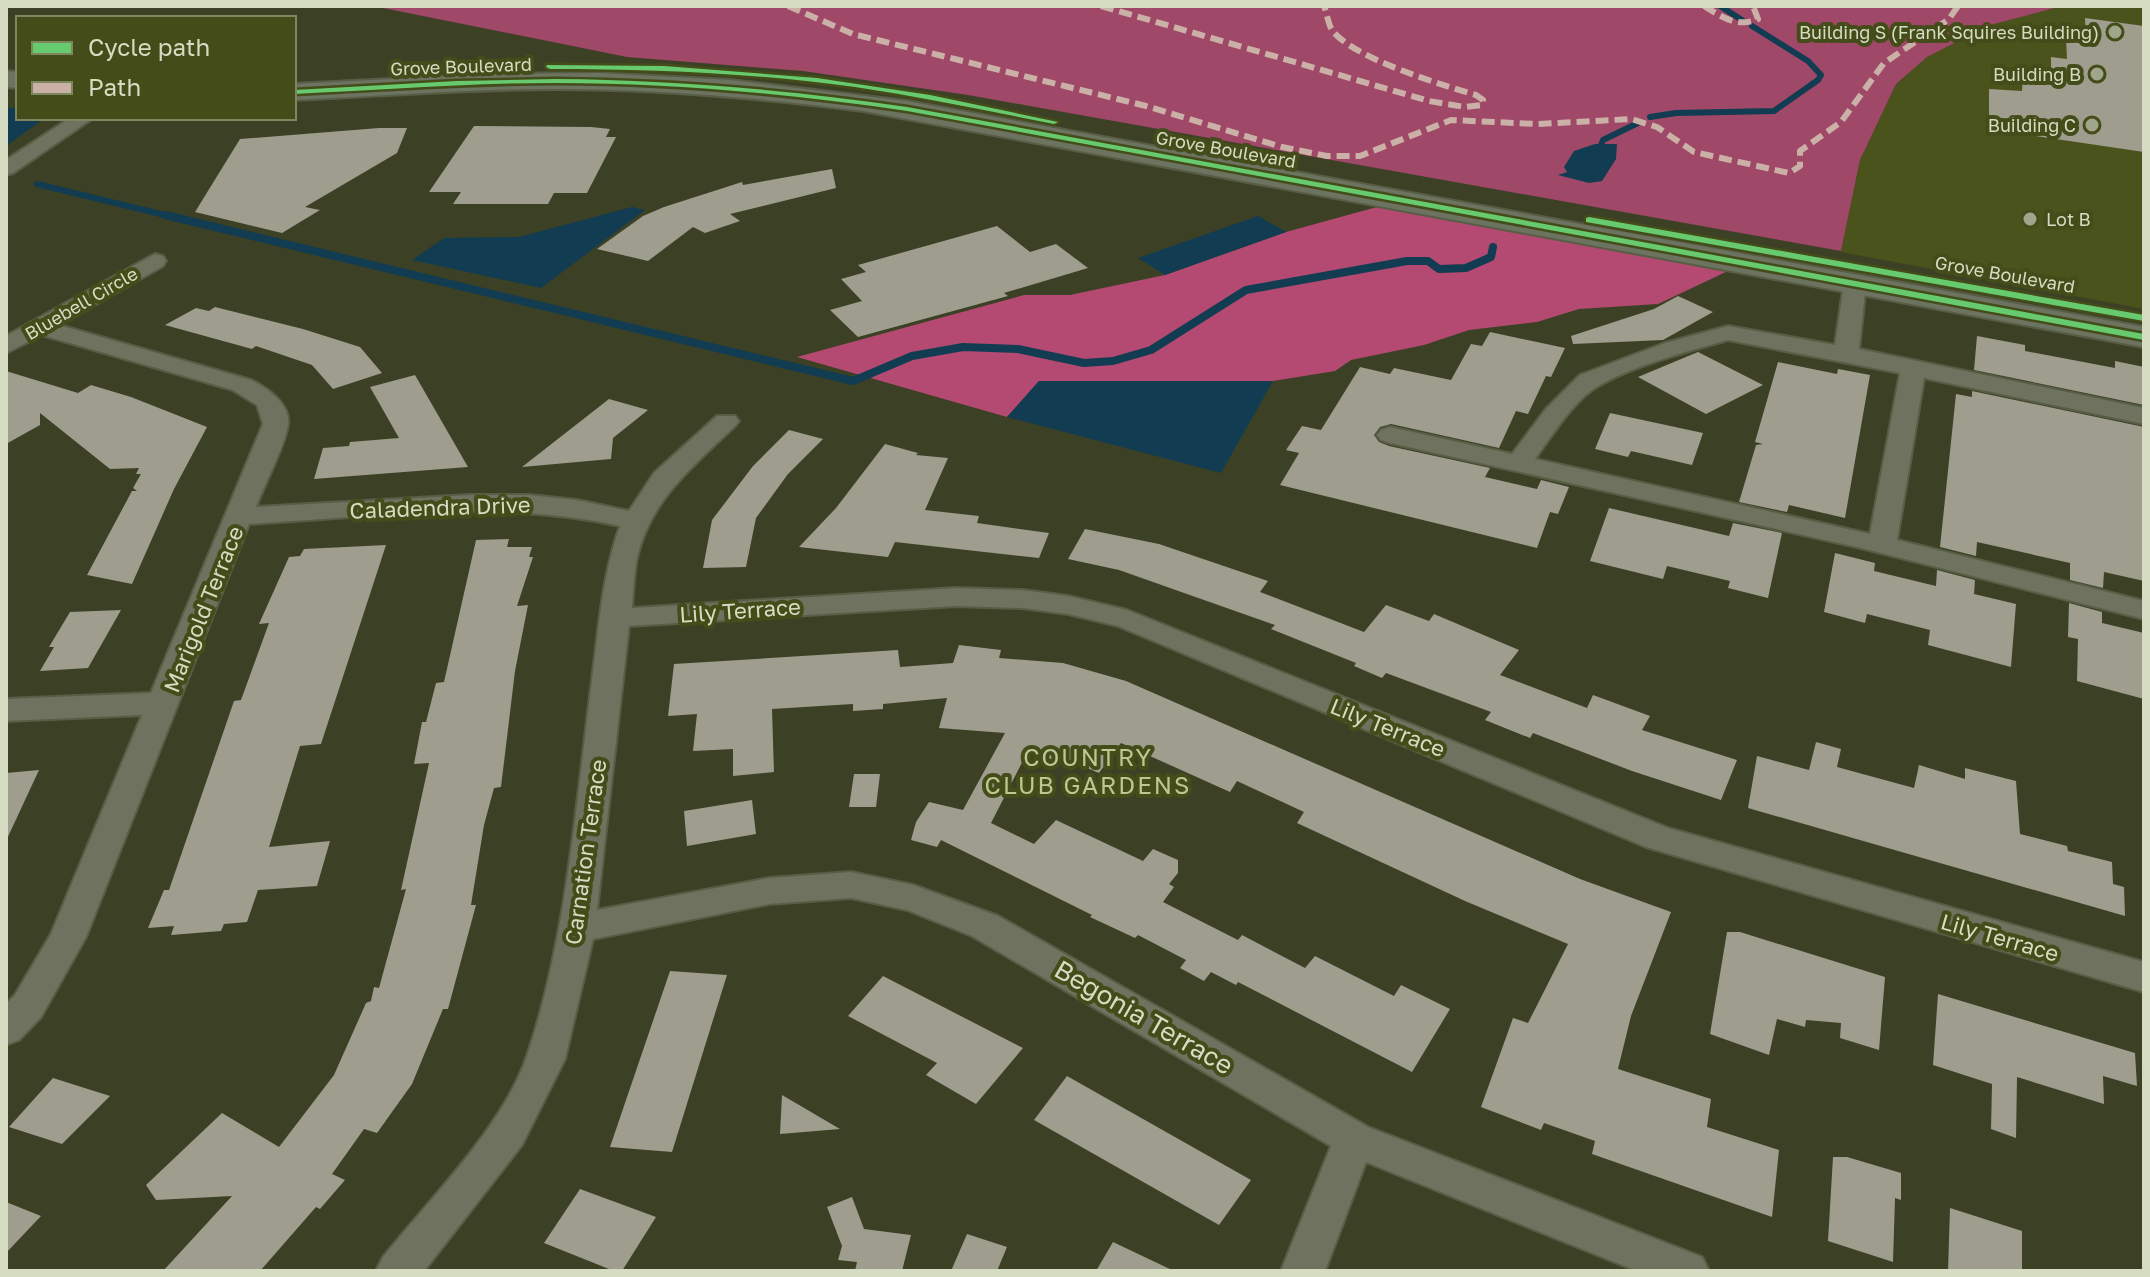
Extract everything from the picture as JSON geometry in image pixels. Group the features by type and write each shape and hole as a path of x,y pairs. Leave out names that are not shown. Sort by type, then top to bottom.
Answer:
{"street":[{"name":"Grove Boulevard","path":"296,78 531,68 680,70 852,85 978,114 1857,275 2144,337"},
{"name":"Grove Boulevard","path":"296,92 501,82 627,82 819,96 978,114"},
{"path":"6,169 80,120"},
{"name":"Bluebell Circle","path":"6,346 155,261"},
{"name":"Grove Boulevard","path":"1857,275 2144,318"},
{"path":"1846,354 1857,275"},
{"name":"Marigold Terrace","path":"6,1029 28,1006 68,937 276,424 274,410 265,395 242,385 40,327"},
{"path":"1518,464 1555,414 1589,380 1673,348 1728,333 1846,354 2144,416"},
{"path":"1882,545 1913,369"},
{"name":"Carnation Terrace","path":"398,1271 508,1133 546,1059 577,928 623,558 636,521 663,479 726,421"},
{"path":"1390,435 1882,545 2144,610"},
{"name":"Caladendra Drive","path":"241,516 470,503 529,503 577,508 636,521"},
{"name":"Lily Terrace","path":"614,618 956,597 1022,599 1127,619 1658,838 2144,977"},
{"path":"6,710 165,703"},
{"name":"Begonia Terrace","path":"577,928 783,890 851,885 913,898 985,926 1354,1139 1687,1271"},
{"path":"1303,1271 1354,1139"}],"shaded area":[{"path":"373,6 2062,6 1990,25 1927,57 1896,84 1860,160 1841,251 968,95 803,71 627,57"},
{"path":"2062,6 2144,6 2144,309 1841,252 1860,160 1896,84 1927,57 1990,25"},
{"path":"1377,207 1728,271 1658,304 1579,309 1537,322 1469,330 1424,345 1351,360 1335,371 1273,381 1039,381 1007,417 797,357 1024,295 1070,295 1165,275 1286,232"}],"water":[{"path":"6,108 16,108 16,120 42,120 6,146"},
{"path":"1595,144 1617,144 1616,159 1602,181 1589,183 1558,175 1567,172 1564,167 1574,151"},
{"path":"632,207 645,210 541,288 412,260 444,238 519,237"},
{"path":"1258,216 1286,232 1165,275 1138,258"},
{"path":"1039,381 1273,381 1221,473 1007,417"}],"building":[{"path":"2085,18 2144,26 2144,152 1989,129 1989,89 2022,91 2023,74 2051,78 2051,57 2067,59 2066,38 2086,41"},
{"path":"474,126 591,127 610,129 606,137 616,137 587,193 554,193 548,204 453,204 461,192 429,192"},
{"path":"407,128 397,153 305,207 320,210 282,233 195,212 240,139"},
{"path":"832,169 836,188 730,214 740,221 705,233 693,227 648,261 597,249 643,216 664,207 742,182 743,185"},
{"path":"997,226 1030,252 1056,244 1088,268 1004,293 1008,296 858,337 830,310 862,301 841,279 866,272 858,265"},
{"path":"1678,296 1713,312 1663,340 1573,344 1571,336 1654,309"},
{"path":"215,307 360,347 382,373 333,389 312,365 256,346 252,349 165,325 196,308 209,311"},
{"path":"1490,332 1565,348 1551,377 1546,376 1528,414 1516,411 1499,448 1391,424 1380,427 1374,435 1379,442 1389,446 1490,468 1485,477 1537,489 1541,480 1569,487 1558,514 1550,512 1537,548 1280,485 1299,453 1286,450 1302,426 1321,430 1360,367 1390,374 1394,368 1451,380 1471,344 1482,346"},
{"path":"1977,336 2025,345 2025,351 2115,368 2115,361 2144,367 2144,405 1974,370"},
{"path":"1698,352 1763,385 1706,414 1638,377"},
{"path":"1778,362 1837,374 1838,369 1870,375 1845,518 1789,505 1787,512 1739,502 1756,445 1763,444 1755,442"},
{"path":"6,371 78,393 91,385 207,427 174,489 132,584 87,575 132,491 137,491 133,488 141,474 136,474 139,468 110,469 40,413 40,425 6,444"},
{"path":"415,375 468,467 314,479 323,448 349,446 350,442 399,438 370,387"},
{"path":"1972,391 2144,427 2144,581 2104,572 2103,588 2070,580 2070,563 1977,542 1976,556 1940,547 1956,394 1972,397"},
{"path":"609,399 648,410 613,438 611,459 522,467"},
{"path":"1610,413 1703,433 1692,465 1631,451 1628,457 1595,449"},
{"path":"789,430 823,439 788,474 756,518 746,567 703,568 712,520 753,466"},
{"path":"885,444 918,453 916,455 948,458 925,510 979,516 977,523 1049,533 1039,558 895,542 888,557 799,547 836,508"},
{"path":"1609,508 1729,536 1733,523 1782,533 1768,598 1728,588 1730,581 1667,566 1663,579 1590,561"},
{"path":"1085,529 1159,544 1268,581 1260,592 1364,632 1386,605 1429,621 1434,614 1519,650 1500,675 1587,708 1593,695 1650,716 1642,730 1737,760 1721,800 1632,771 1533,733 1530,738 1485,720 1491,712 1386,673 1382,678 1354,666 1356,663 1271,629 1275,625 1119,570 1068,559"},
{"path":"509,539 507,547 532,547 529,557 533,557 517,606 528,605 515,671 501,787 494,788 484,825 471,905 476,905 448,1009 443,1009 412,1084 377,1133 364,1129 332,1174 345,1180 320,1209 316,1207 260,1271 163,1271 232,1196 156,1200 146,1185 222,1113 279,1147 334,1075 366,1003 371,1001 374,987 379,988 406,889 401,890 429,763 414,764 422,722 426,722 436,683 444,682 476,540"},
{"path":"386,545 321,744 300,746 269,847 330,841 317,886 258,890 247,922 224,924 221,931 171,935 174,926 148,928 164,890 169,890 234,701 241,700 269,623 259,624 289,557 300,556 304,549"},
{"path":"1835,553 1875,563 1874,571 1936,586 1937,570 1975,580 1974,594 2016,604 2011,667 1928,645 1930,630 1867,614 1865,623 1824,612"},
{"path":"2069,603 2102,612 2102,623 2144,633 2144,699 2077,681 2078,639 2068,637"},
{"path":"121,610 88,668 40,671 54,647 49,647 70,612"},
{"path":"959,645 1001,650 999,658 1063,663 1126,681 1580,879 1671,912 1631,1016 1618,1069 1711,1099 1707,1127 1779,1150 1772,1217 1592,1154 1595,1141 1544,1123 1541,1130 1481,1107 1513,1018 1528,1023 1568,944 1465,901 1297,823 1304,812 1237,781 1230,792 1121,743 1099,773 1061,757 1059,762 1028,751 991,823 1034,844 1056,820 1143,861 1153,849 1178,860 1178,873 1169,884 1174,887 1163,902 1238,940 1242,935 1305,968 1315,956 1394,996 1401,985 1450,1009 1412,1072 1238,982 1236,985 1211,972 1204,981 1180,968 1186,960 1138,935 1135,938 1090,917 1092,915 941,840 937,847 911,840 916,822 929,802 963,810 1005,733 939,728 947,698 883,704 883,709 853,711 853,704 772,709 774,772 733,776 733,749 693,751 697,714 668,716 674,664 898,650 900,667 953,663"},
{"path":"1816,742 1841,749 1837,767 1914,788 1919,765 1965,779 1965,768 2016,781 2020,834 2112,862 2113,884 2124,887 2125,916 1748,808 1757,756 1809,770"},
{"path":"39,770 6,841 6,773"},
{"path":"854,774 880,774 876,807 849,807"},
{"path":"752,800 756,834 687,846 684,811"},
{"path":"1727,932 1740,932 1885,977 1879,1050 1840,1038 1841,1023 1806,1020 1805,1027 1777,1019 1769,1055 1710,1034"},
{"path":"670,971 727,975 672,1152 610,1147"},
{"path":"883,976 1023,1048 976,1104 926,1075 937,1063 848,1016"},
{"path":"1938,994 2135,1053 2137,1086 2103,1076 2104,1104 2017,1077 2016,1138 1991,1129 1992,1084 1933,1065"},
{"path":"1067,1076 1251,1180 1219,1225 1034,1120"},
{"path":"53,1078 110,1096 62,1144 9,1127"},
{"path":"782,1095 840,1129 780,1134"},
{"path":"1833,1157 1847,1157 1901,1173 1901,1200 1895,1198 1893,1262 1828,1241"},
{"path":"580,1189 656,1217 622,1271 614,1271 544,1243"},
{"path":"852,1197 864,1229 911,1235 902,1271 855,1271 857,1262 838,1260 842,1246 827,1207"},
{"path":"6,1202 41,1216 6,1253"},
{"path":"1950,1208 2022,1231 2022,1271 1948,1271"},
{"path":"967,1234 1007,1247 997,1271 951,1271"},
{"path":"1113,1242 1174,1271 1096,1271"}],"waterway":[{"path":"1720,6 1742,20"},
{"path":"1650,117 1676,113 1774,111 1818,80 1821,75 1808,61 1752,26"},
{"path":"1597,155 1603,140 1638,123"},
{"path":"37,184 173,217"},
{"path":"165,215 853,381 912,356 963,347 1018,349 1084,363 1113,361 1151,350 1246,290 1407,261 1428,261 1439,269 1466,268 1491,257 1493,247"}],"marked path":[{"path":"788,6 853,34 1146,106 1282,147 1327,156 1360,156 1451,120 1537,124 1631,119 1657,127 1694,152 1789,173 1800,166 1800,151 1841,122 1884,63 1949,19 1958,6"},
{"path":"1101,6 1429,101 1465,107 1482,105 1483,100 1476,95 1399,68 1357,49 1332,30 1324,6"},
{"path":"1704,6 1737,23 1758,19 1753,6"}],"cycle path":[{"path":"550,67 702,70 817,80 905,93 1054,122"},
{"path":"296,92 490,82 599,81 731,88 863,103 2144,337"},
{"path":"1589,220 2144,318"}],"place":[{"name":"Building S (Frank Squires Building)","path":"2115,32"},
{"name":"Building B","path":"2097,74"},
{"name":"Building C","path":"2092,125"},
{"name":"Lot B","path":"2030,219"}],"district":[{"name":"COUNTRY CLUB GARDENS","path":"1088,770"}]}
